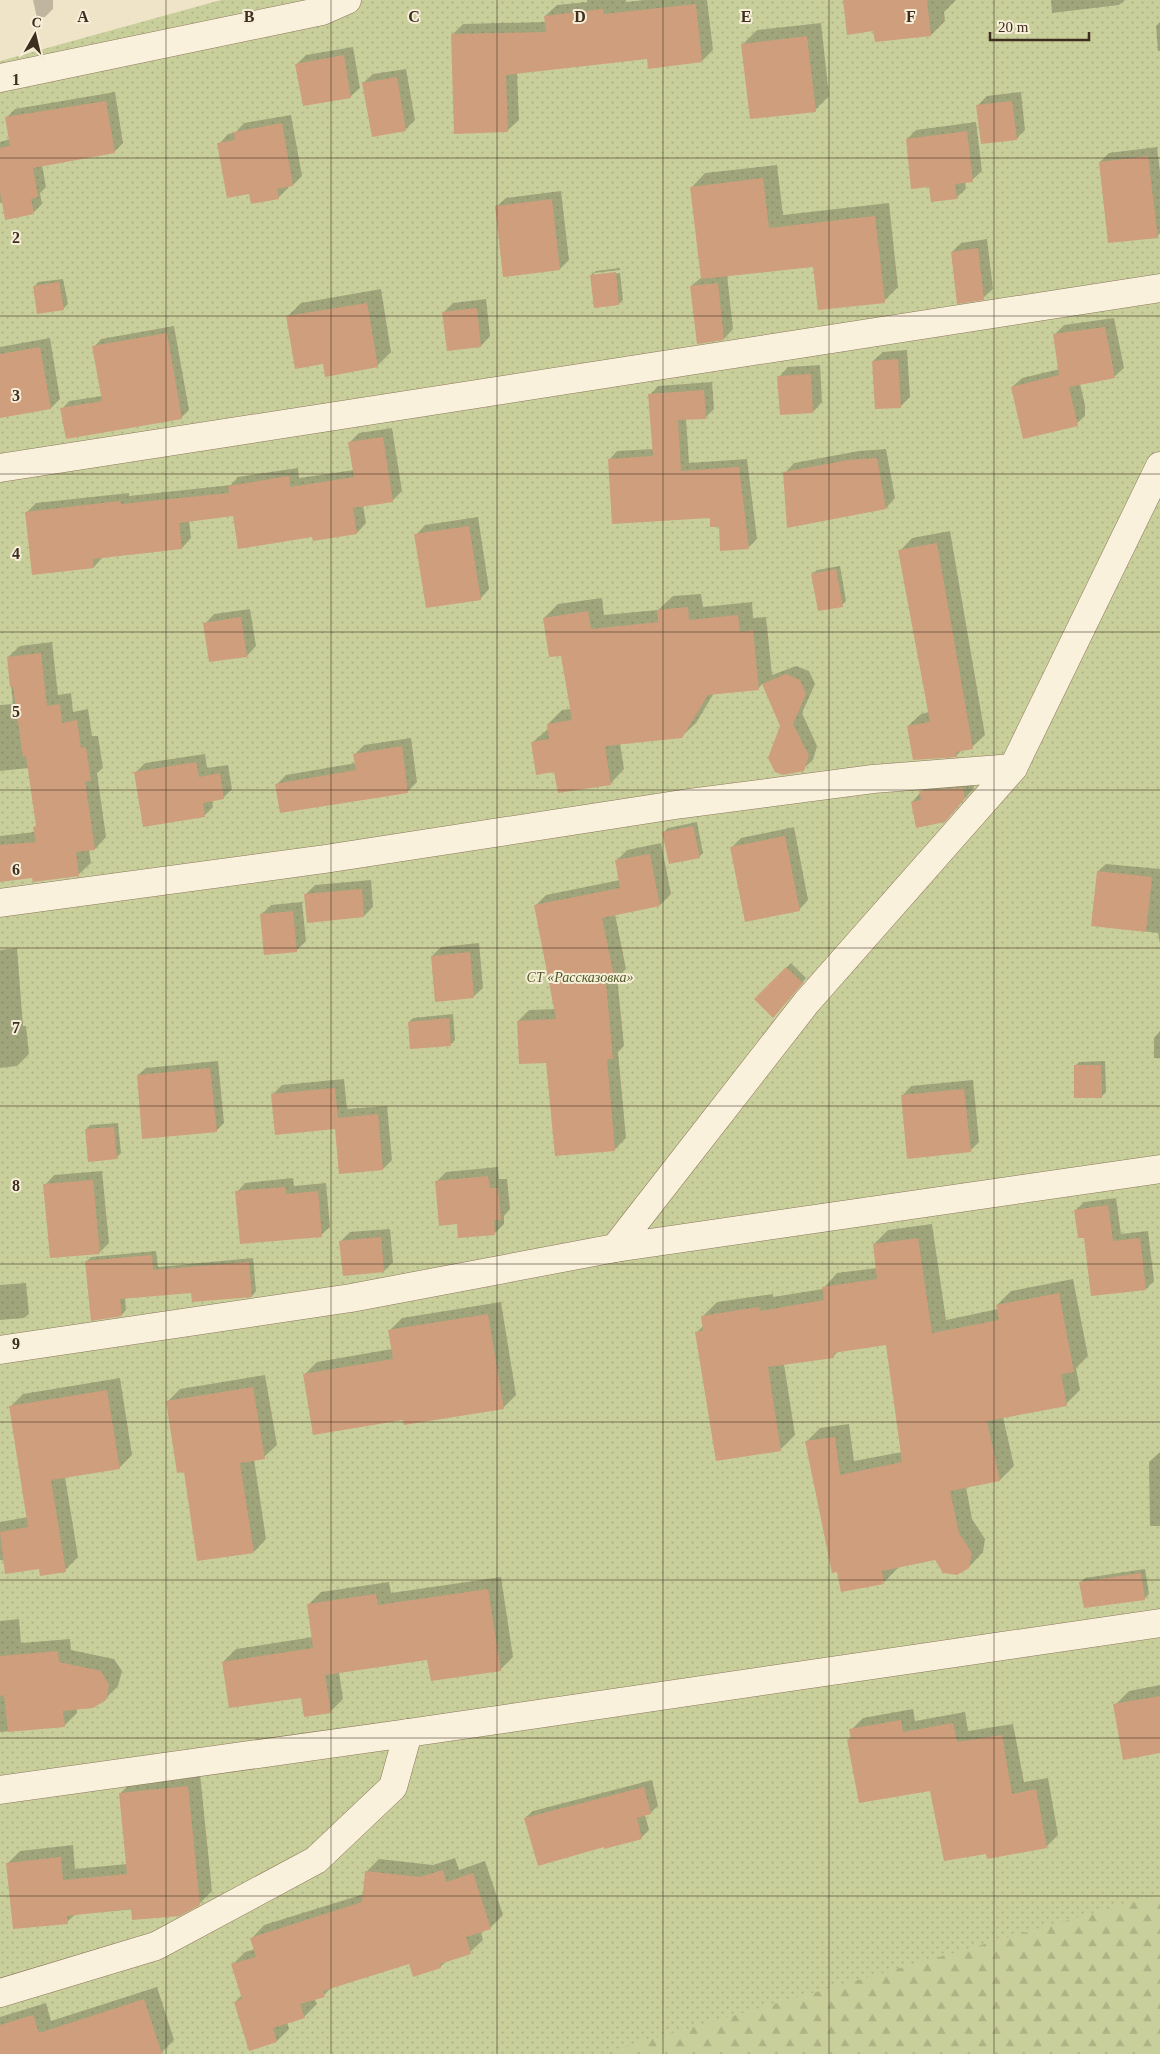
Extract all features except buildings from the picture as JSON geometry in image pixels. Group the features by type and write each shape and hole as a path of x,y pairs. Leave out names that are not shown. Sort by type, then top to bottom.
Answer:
{"street":[{"path":"0,78 322,10 347,0"},
{"path":"0,468 1160,288"},
{"path":"615,1248 806,1003 1013,768 1160,466"},
{"path":"0,903 325,859 758,794 873,779 1013,768"},
{"path":"0,1350 350,1298 615,1248 1160,1169"},
{"path":"0,1790 408,1733 1160,1623"},
{"path":"0,1993 156,1946 316,1860 393,1787 408,1733"}],"green space":[{"name":"СТ «Рассказовка»","path":"221,0 1160,0 1160,1894 599,2054 0,2054 0,61"},
{"path":"1160,1836 1160,2054 395,2054"}]}
